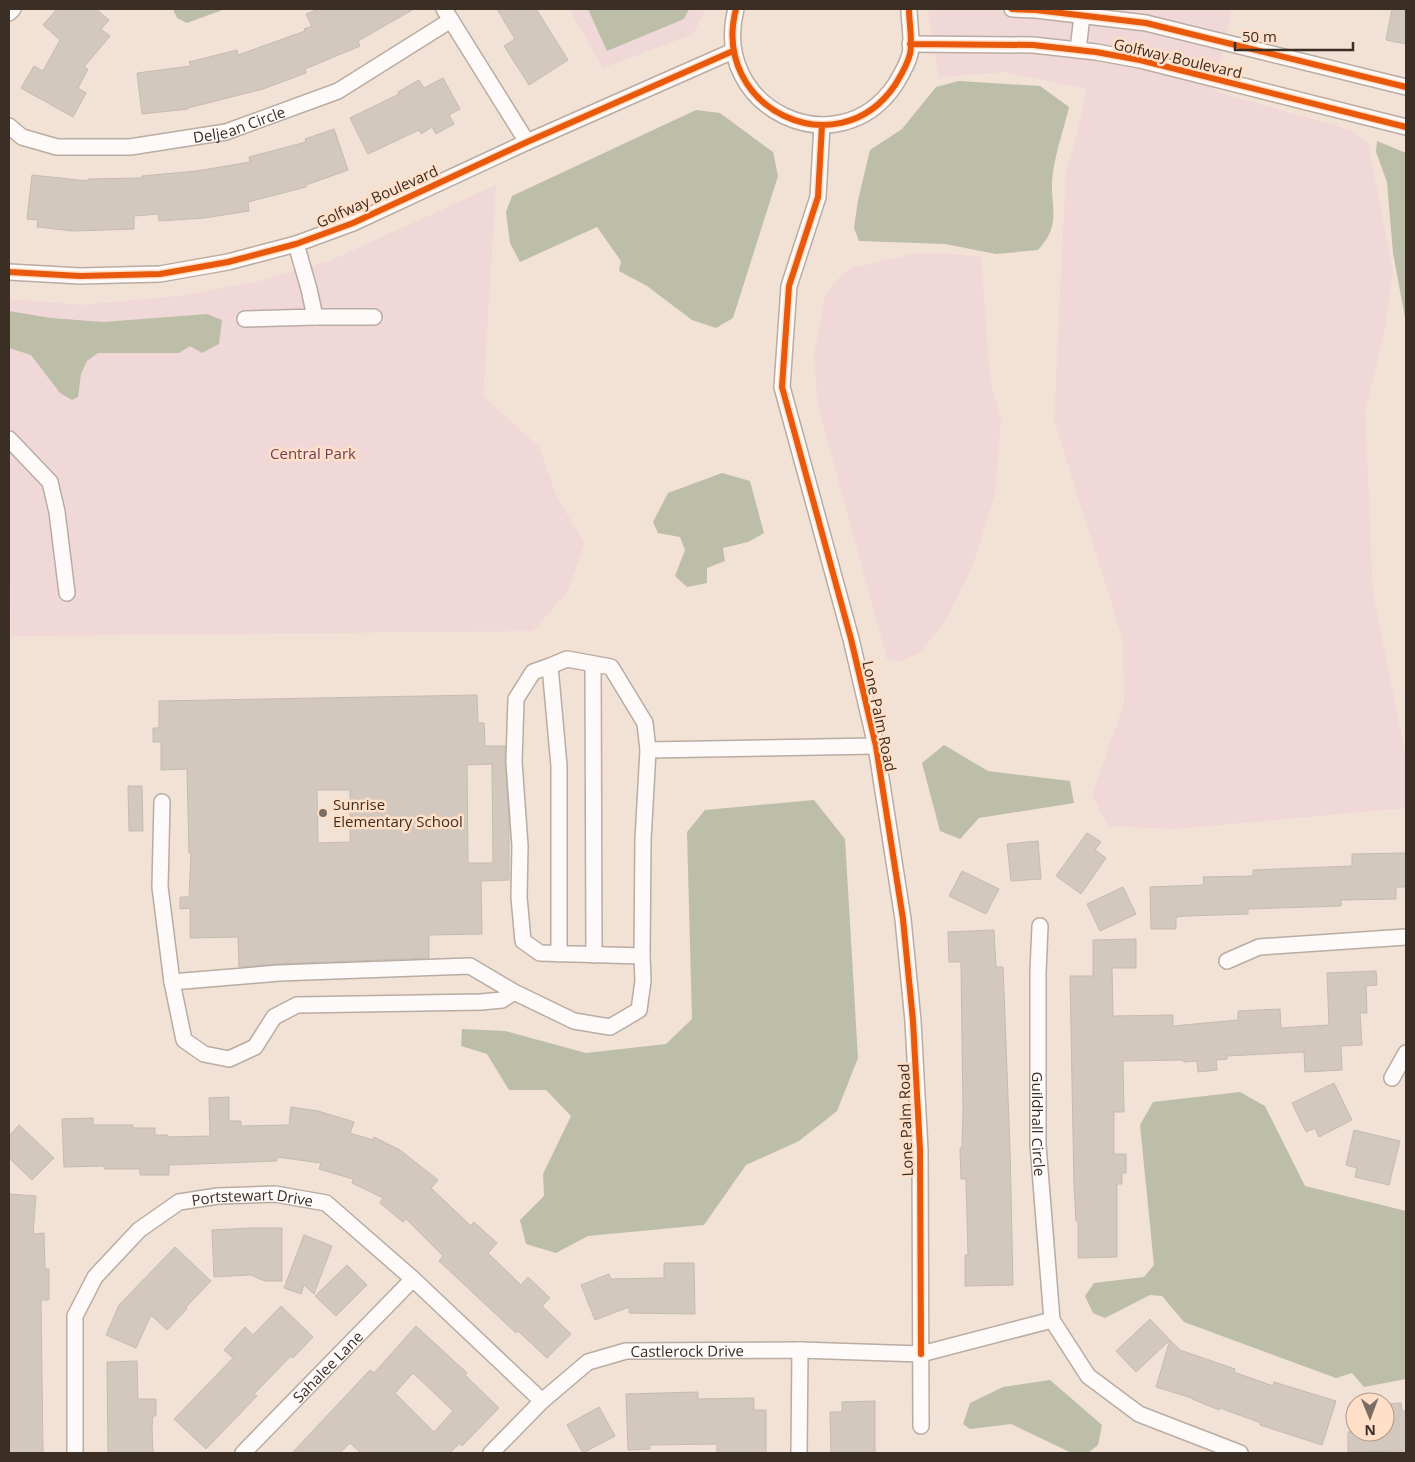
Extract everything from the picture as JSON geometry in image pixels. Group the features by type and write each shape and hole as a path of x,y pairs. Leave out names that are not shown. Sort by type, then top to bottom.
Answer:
{"street":[{"path":"9,13 13,9"},
{"path":"736,9 732,24 733,51 739,72 750,90 764,104 787,118 799,122 822,125 841,123 865,114 885,99 905,69 910,52 909,9"},
{"name":"Golfway Boulevard","path":"1012,9 1064,11 1146,22 1406,88"},
{"path":"1078,50 1082,13"},
{"name":"Deljean Circle","path":"9,126 22,137 57,147 130,147 226,132 338,91 448,14 527,142"},
{"name":"Golfway Boulevard","path":"910,44 1033,45 1140,60 1406,126"},
{"name":"Golfway Boulevard","path":"9,272 80,276 160,274 228,262 296,244 353,223 527,142 733,51"},
{"name":"Lone Palm Road","path":"822,125 818,197 789,286 782,387 851,639 876,746 903,919 913,1021 920,1150 920,1426"},
{"path":"296,244 316,318"},
{"path":"245,319 374,317"},
{"path":"9,439 50,482 57,512 67,593"},
{"path":"172,982 279,972 470,966 514,992 574,1021 610,1027 639,1010 643,981 643,840 648,750 645,723 611,667 567,659 533,672 516,699 514,762 520,846 519,896 523,941 540,952 642,956"},
{"path":"593,664 594,955"},
{"path":"550,666 558,766 559,954"},
{"path":"648,750 876,746"},
{"path":"162,802 160,887 172,982 184,1040 204,1054 229,1059 255,1047 274,1017 297,1005 481,1002 502,1000 514,992"},
{"name":"Guildhall Circle","path":"1040,926 1038,972 1038,1146 1052,1320 1088,1376 1139,1414 1240,1453"},
{"path":"1227,961 1258,947 1406,937"},
{"path":"1392,1078 1406,1053"},
{"name":"Portstewart Drive","path":"75,1453 75,1316 95,1277 139,1230 179,1202 218,1196 275,1194 326,1203 413,1279 542,1401"},
{"name":"Sahalee Lane","path":"243,1453 413,1279"},
{"path":"921,1354 1052,1320"},
{"path":"799,1453 800,1350"},
{"name":"Castlerock Drive","path":"491,1453 542,1401 588,1362 626,1351 800,1350 921,1354"}],"green space":[{"path":"569,9 706,9 693,34 603,68"},
{"path":"928,9 1232,9 1213,91 1351,130 1368,144 1393,271 1385,329 1365,411 1373,594 1406,757 1406,808 1174,829 1109,826 1092,796 1124,704 1123,640 1054,420 1066,173 1083,110 1086,89 1006,72 939,77"},
{"name":"Central Park","path":"496,185 483,396 539,447 558,500 585,543 567,592 533,631 11,636 9,299 81,305 179,296 256,282 329,261"},
{"path":"941,253 981,257 990,380 1001,419 995,494 973,565 945,621 920,652 899,662 887,659 818,406 814,356 825,296 838,279 852,268 913,254"}],"shaded area":[{"path":"173,9 225,9 187,23 177,18"},
{"path":"588,9 689,9 684,19 607,51"},
{"path":"959,81 1040,86 1069,107 1054,164 1052,183 1053,222 1046,240 1038,250 996,254 945,244 859,241 854,228 858,200 870,150 902,129 936,87"},
{"path":"696,110 720,113 773,152 778,176 733,318 716,328 692,320 647,286 619,271 621,261 597,227 520,262 510,243 506,212 512,196"},
{"path":"1377,141 1406,153 1406,323 1393,253 1387,182 1376,152"},
{"path":"9,311 51,318 103,322 207,314 222,320 219,344 202,353 190,346 179,353 98,353 87,361 81,374 78,397 72,400 60,393 31,355 9,348"},
{"path":"722,473 750,481 764,533 748,542 723,548 725,561 707,568 707,583 687,587 675,576 685,550 680,537 658,533 653,522 668,493"},
{"path":"944,745 988,771 1070,781 1074,803 979,818 960,839 940,831 922,763"},
{"path":"814,800 845,839 858,1058 837,1111 799,1141 746,1165 704,1225 588,1236 556,1253 526,1244 520,1220 544,1196 543,1174 571,1116 546,1090 509,1090 487,1054 461,1046 462,1029 505,1031 586,1053 666,1044 692,1019 687,832 705,810"},
{"path":"1240,1092 1265,1106 1305,1186 1406,1211 1406,1379 1364,1387 1352,1373 1336,1378 1184,1322 1162,1296 1150,1295 1105,1318 1093,1313 1085,1296 1094,1283 1144,1277 1154,1265 1140,1125 1153,1102"},
{"path":"1050,1380 1102,1425 1098,1445 1088,1453 1072,1453 1011,1424 970,1429 963,1424 970,1403 1003,1387"}],"building":[{"path":"57,9 96,9 109,20 101,29 110,36 84,67 88,69 78,88 86,93 73,117 21,88 34,66 43,71 60,40 43,25"},
{"path":"319,9 414,9 358,41 360,46 305,69 306,73 263,89 188,109 142,114 137,73 191,66 189,62 237,50 238,55 305,31 304,29 312,26 306,14"},
{"path":"497,9 536,9 568,60 529,85 504,46 515,39"},
{"path":"1392,9 1406,9 1406,44 1386,40"},
{"path":"443,78 460,109 449,115 454,124 436,134 432,127 421,134 419,130 368,154 350,118 399,94 398,92 419,80 424,88"},
{"path":"334,129 348,170 306,185 306,187 248,202 249,211 204,218 159,221 158,214 134,216 134,229 73,231 37,227 38,220 27,219 32,175 88,181 88,179 142,178 142,176 197,171 250,162 249,157 306,142 305,139"},
{"path":"477,695 478,723 484,723 485,746 505,746 509,817 509,880 481,881 482,934 429,935 429,958 239,967 238,937 190,938 190,908 180,909 180,897 189,897 191,853 189,853 187,769 161,770 161,742 153,742 153,728 159,728 159,701","holes":["492,764 493,863 468,863 467,765","317,790 350,790 350,842 318,843"]},
{"path":"128,786 142,786 143,831 129,831"},
{"path":"1087,833 1101,842 1095,850 1106,858 1081,894 1056,876"},
{"path":"1038,841 1041,879 1011,881 1007,844"},
{"path":"1406,853 1406,887 1396,887 1396,899 1341,900 1341,906 1248,909 1248,914 1176,917 1176,929 1151,929 1150,887 1204,885 1203,877 1253,876 1253,870 1352,866 1352,854"},
{"path":"962,871 999,889 986,914 949,896"},
{"path":"1123,887 1136,914 1100,931 1087,904"},
{"path":"994,930 996,967 1003,967 1013,1285 965,1286 965,1255 968,1255 966,1179 961,1179 960,1148 962,1148 963,1111 961,962 949,962 948,932"},
{"path":"1136,939 1136,968 1112,968 1113,1016 1173,1015 1173,1026 1238,1020 1238,1011 1280,1009 1281,1028 1329,1025 1327,973 1376,971 1377,985 1366,986 1367,1013 1360,1013 1362,1045 1341,1046 1342,1070 1305,1072 1304,1052 1227,1056 1227,1059 1216,1060 1217,1070 1198,1072 1197,1061 1123,1061 1124,1112 1114,1112 1114,1154 1126,1154 1126,1173 1122,1173 1122,1184 1117,1184 1117,1257 1078,1258 1078,1221 1076,1221 1074,1185 1070,976 1093,976 1093,940"},
{"path":"1334,1083 1352,1120 1319,1137 1315,1128 1306,1132 1292,1103"},
{"path":"229,1097 229,1121 241,1121 241,1126 289,1125 291,1107 318,1111 354,1122 350,1133 373,1140 374,1137 400,1150 438,1180 431,1188 471,1226 474,1222 497,1243 488,1253 521,1285 528,1277 550,1298 542,1306 571,1334 547,1358 518,1331 516,1333 439,1261 443,1256 406,1219 403,1222 380,1203 383,1198 352,1183 353,1179 319,1169 321,1163 277,1157 277,1161 169,1165 169,1175 140,1175 140,1169 104,1169 104,1166 64,1167 62,1119 93,1118 93,1125 133,1125 133,1128 155,1128 155,1135 168,1135 168,1137 210,1136 209,1098"},
{"path":"19,1125 54,1158 32,1180 9,1158 9,1136"},
{"path":"1354,1130 1400,1141 1389,1185 1355,1177 1357,1168 1346,1165"},
{"path":"9,1194 36,1196 33,1234 44,1233 45,1269 49,1269 49,1300 41,1300 43,1453 9,1453"},
{"path":"282,1228 282,1281 265,1281 248,1274 214,1277 212,1230"},
{"path":"304,1235 332,1246 314,1294 304,1285 301,1294 284,1288"},
{"path":"175,1247 211,1281 167,1330 151,1315 136,1348 106,1335 119,1305"},
{"path":"664,1263 694,1263 695,1314 629,1313 629,1307 595,1320 581,1285 609,1274 611,1279 664,1278"},
{"path":"347,1265 367,1285 336,1316 315,1296"},
{"path":"281,1306 313,1337 293,1358 291,1356 254,1394 257,1396 206,1449 174,1419 233,1358 224,1350 245,1327 253,1335"},
{"path":"1150,1319 1170,1340 1136,1372 1116,1351"},
{"path":"416,1326 467,1373 465,1375 499,1408 462,1446 460,1443 450,1453 361,1453 350,1443 340,1453 292,1453 370,1370 374,1373","holes":["413,1373 453,1411 434,1432 395,1393"]},
{"path":"1170,1340 1180,1350 1235,1369 1234,1372 1273,1386 1274,1382 1336,1401 1322,1445 1260,1425 1261,1423 1220,1408 1219,1410 1192,1398 1156,1387"},
{"path":"137,1361 138,1399 156,1399 156,1416 153,1416 152,1428 153,1453 108,1453 107,1362"},
{"path":"698,1392 698,1399 754,1398 754,1410 766,1410 766,1453 717,1453 717,1444 650,1445 650,1449 628,1450 626,1394"},
{"path":"875,1401 875,1453 831,1453 830,1412 842,1412 842,1402"},
{"path":"1395,1403 1401,1403 1402,1411 1406,1411 1406,1451 1348,1452 1348,1442 1395,1442"},
{"path":"599,1407 615,1436 583,1453 567,1425"}],"cycle path":[{"path":"736,9 733,44 742,75 760,99 784,116 813,124 842,123 871,110 895,85 906,66 911,49 909,9"},
{"path":"1012,9 1146,23 1406,87"},
{"path":"910,44 1033,45 1096,52 1140,60 1406,127"},
{"path":"9,272 80,276 160,274 228,262 296,244 353,223 527,142 733,51"},
{"path":"822,125 818,197 789,286 782,387 851,639 876,746 903,919 913,1021 920,1150 921,1354"}],"place":[{"name":"Sunrise Elementary School","path":"323,813"}]}
